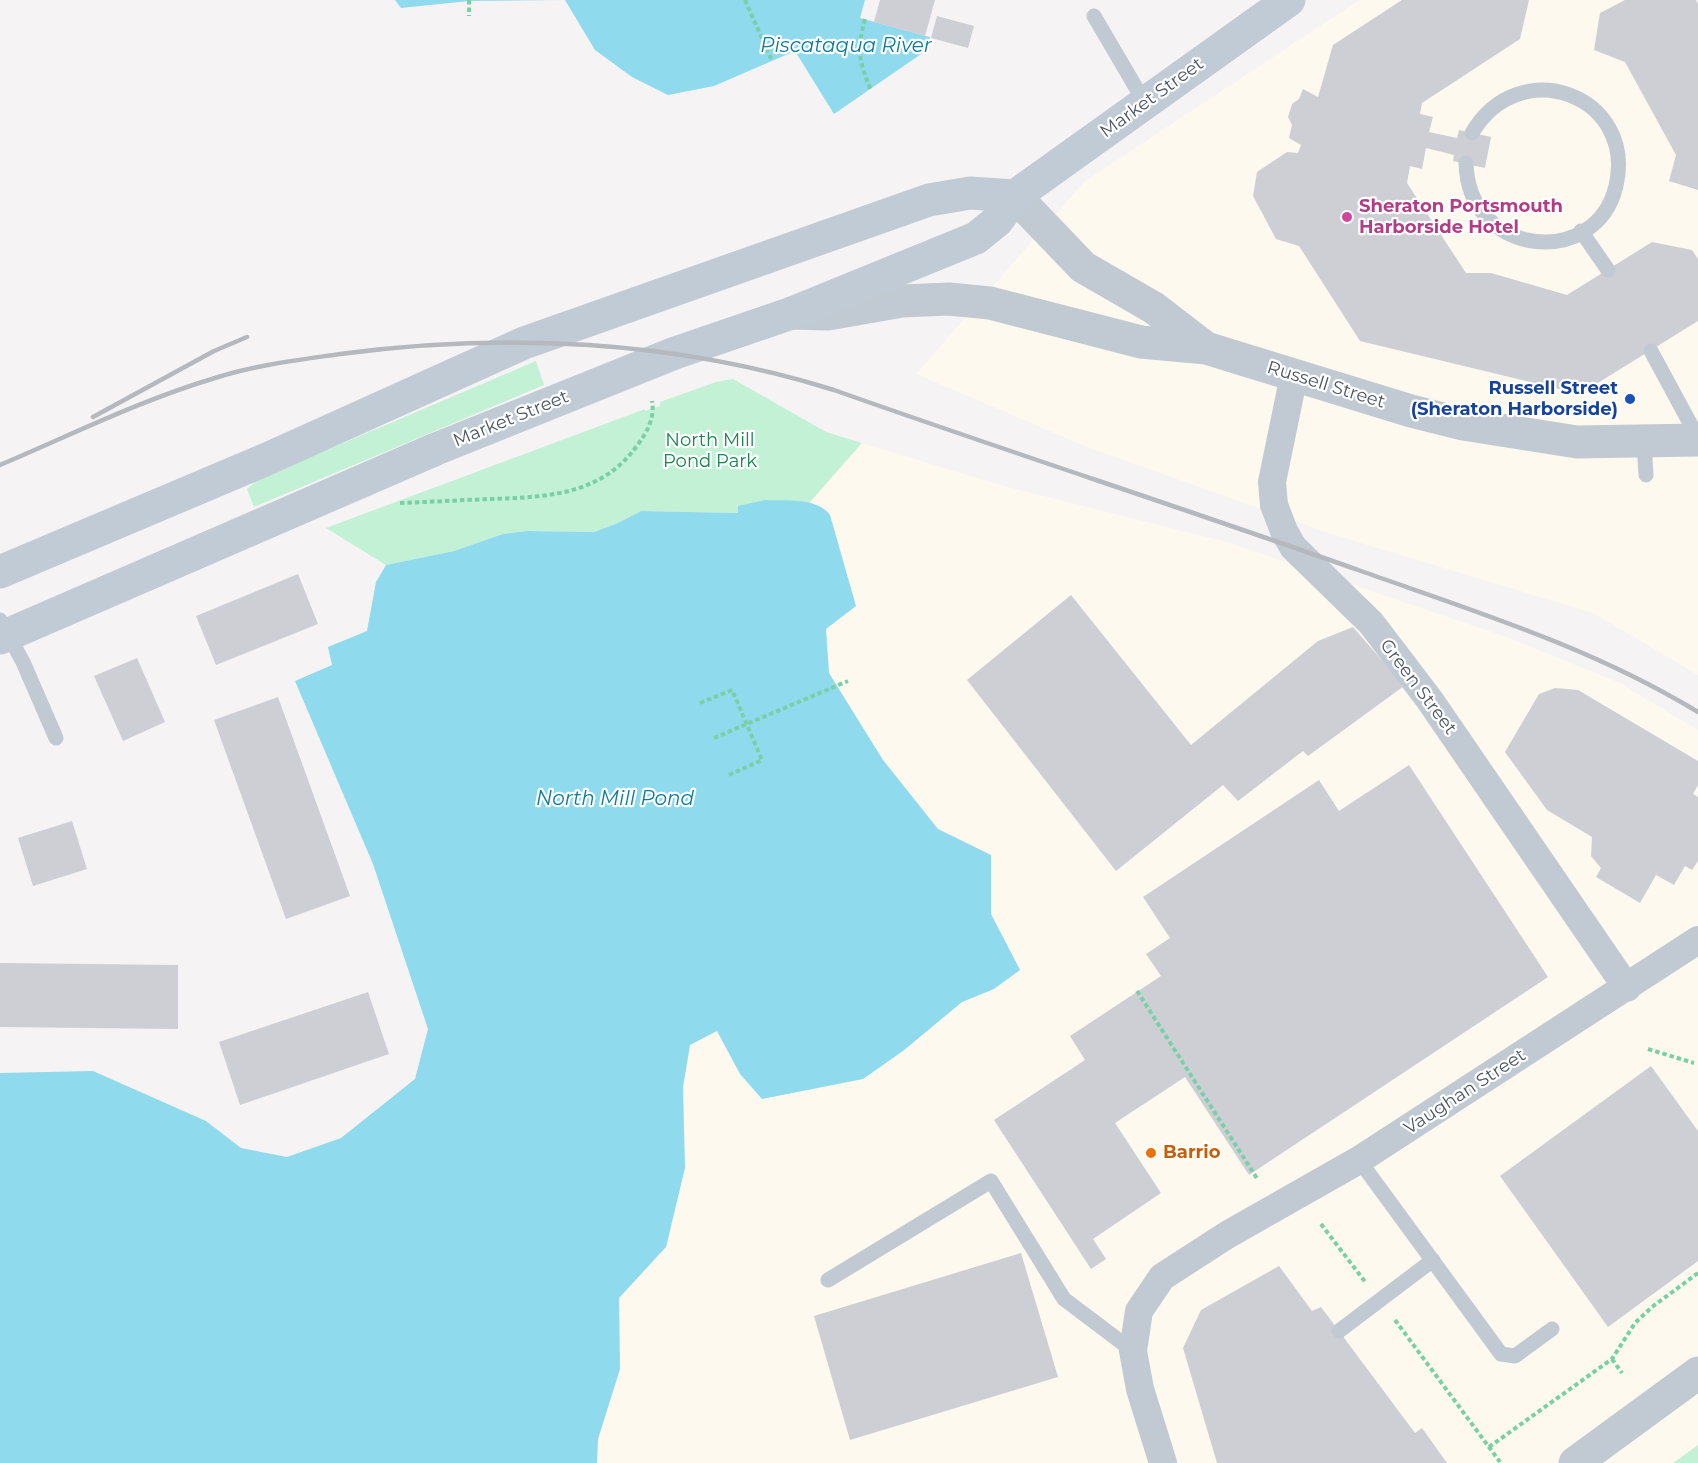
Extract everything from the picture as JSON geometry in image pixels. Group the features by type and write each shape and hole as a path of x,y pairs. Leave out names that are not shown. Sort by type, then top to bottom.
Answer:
{"main road":[{"name":"Market Street","path":"3,631 436,449 675,354 792,313 976,238 997,221 1016,196 1289,0"},
{"path":"0,572 267,459 524,343 929,200 970,193 1016,196"}],"street":[{"path":"1016,196 1083,267 1154,308 1206,348"},
{"path":"792,313 828,314 902,301 964,300 1014,307 1054,321 1141,342 1206,348"},
{"name":"Russell Street","path":"1206,348 1463,424 1577,442 1698,439"},
{"name":"Green Street","path":"1294,375 1272,482 1274,505 1284,531 1293,547 1371,623 1429,699 1628,988"},
{"name":"Vaughan Street","path":"1163,1463 1140,1389 1133,1351 1139,1311 1162,1277 1227,1235 1359,1160 1628,988 1698,940"},
{"path":"1575,1463 1698,1373"}],"lane":[{"path":"1094,16 1145,103"},
{"path":"1466,163 1466,180 1481,213 1494,226 1510,236 1546,243 1564,239 1581,231 1596,220 1607,206 1615,189 1618,170 1617,152 1612,134 1590,105 1573,95 1556,90 1537,89 1519,92 1502,100 1488,111 1472,133"},
{"path":"1581,231 1608,270"},
{"path":"1651,351 1698,439"},
{"path":"1644,442 1646,475"},
{"path":"3,631 56,738"},
{"path":"1359,1160 1501,1354 1515,1356 1552,1329"},
{"path":"828,1280 991,1181 1064,1299 1133,1351"},
{"path":"1339,1331 1433,1260"}],"path":[{"path":"469,0 469,16"},
{"path":"745,0 772,61"},
{"path":"865,19 859,44 859,59 871,91"},
{"path":"400,503 548,496 592,484 611,473 638,444 654,412 652,401"},
{"path":"714,738 848,681"},
{"path":"700,703 732,690 762,760 729,775"},
{"path":"1137,992 1258,1180"},
{"path":"1648,1049 1694,1063"},
{"path":"1322,1224 1500,1462"},
{"path":"1489,1447 1612,1359 1635,1323 1652,1307 1697,1276"},
{"path":"1612,1359 1622,1373"}],"shaded area":[{"path":"1359,0 1698,0 1698,675 1593,613 1331,534 1087,447 916,374 1084,182"},
{"path":"862,443 1004,486 1227,542 1504,636 1620,683 1698,730 1698,1463 597,1463 598,1439 620,1369 619,1298 666,1247 685,1168 683,1087 690,1045 717,1030 740,1074 903,1051 962,1002 994,989 1020,970 991,914 991,855 938,829 883,760 829,673 826,629 856,606 830,515 826,510 809,503"}],"green space":[{"path":"536,361 544,385 254,507 247,489 259,479"},
{"name":"North Mill Pond Park","path":"733,379 826,432 862,443 809,503 793,501 738,513 641,511 594,532 527,531 503,534 454,551 386,565 326,528 645,409 645,411 660,406 660,402 716,382"},
{"path":"1698,1445 1698,1463 1673,1463"}],"water":[{"path":"395,0 561,0 469,1 401,8"},
{"name":"Piscataqua River","path":"565,0 939,0 927,50 834,114 795,51 714,86 668,95 632,77 595,50"},
{"name":"North Mill Pond","path":"765,500 809,503 824,509 830,515 856,606 826,629 829,673 883,760 938,829 991,855 991,914 1020,970 994,989 962,1002 903,1051 863,1079 762,1099 740,1074 717,1031 690,1045 683,1087 685,1168 666,1247 619,1298 620,1369 598,1439 597,1463 0,1463 0,1073 93,1071 206,1121 241,1148 287,1157 341,1138 415,1079 428,1029 373,864 295,681 332,665 328,647 367,631 376,582 386,565 454,551 503,534 527,531 594,532 641,511 738,513 738,506"}],"pier":[{"path":"865,0 942,0 933,38 860,18"}],"building":[{"path":"880,0 935,0 925,36 874,22"},
{"name":"Sheraton Portsmouth Harborside Hotel","path":"1402,0 1529,0 1520,39 1422,103 1420,114 1433,117 1429,132 1457,138 1459,130 1491,137 1485,168 1453,161 1454,155 1426,148 1422,169 1410,166 1407,183 1466,273 1491,273 1567,295 1652,242 1692,250 1698,259 1698,321 1580,394 1360,341 1299,246 1276,239 1253,196 1257,172 1287,152 1298,153 1301,145 1289,138 1292,125 1288,117 1292,104 1299,99 1303,89 1318,97 1333,45"},
{"path":"1625,0 1696,0 1698,4 1698,190 1669,181 1676,155 1625,62 1594,50 1600,13"},
{"path":"937,16 974,26 968,48 931,38"},
{"path":"298,574 318,624 216,665 196,616"},
{"path":"1071,595 1191,745 1318,641 1353,627 1404,686 1308,756 1303,751 1238,801 1223,785 1116,871 967,680"},
{"path":"137,658 165,722 123,741 94,676"},
{"path":"1555,688 1578,690 1698,761 1698,785 1693,794 1698,797 1698,861 1692,870 1685,866 1674,885 1656,875 1640,903 1596,877 1601,868 1591,856 1592,837 1547,810 1505,752 1539,694"},
{"path":"278,697 350,896 286,919 214,720"},
{"path":"1409,765 1548,977 1249,1175 1185,1077 1115,1123 1161,1193 1093,1239 1106,1259 1091,1269 994,1120 1085,1060 1070,1036 1161,976 1146,954 1170,938 1143,897 1319,780 1339,811"},
{"path":"72,821 87,869 33,886 18,838"},
{"path":"0,963 178,965 178,1029 0,1027"},
{"path":"368,992 389,1054 240,1105 219,1042"},
{"path":"1651,1066 1698,1131 1698,1261 1608,1327 1500,1176"},
{"path":"1021,1253 1058,1377 850,1440 814,1316"},
{"path":"1279,1266 1312,1311 1321,1307 1415,1433 1422,1428 1447,1463 1217,1463 1183,1348 1201,1310"}],"railway":[{"path":"93,417 214,351 247,337"},
{"path":"0,465 106,418 187,387 230,373 277,363 402,347 464,343 589,345 713,360 774,373 834,390 1448,601 1576,650 1658,689 1698,712"}],"place":[{"name":"Sheraton Portsmouth Harborside Hotel","path":"1347,217"},
{"name":"Russell Street (Sheraton Harborside)","path":"1630,399"},
{"name":"Barrio","path":"1151,1153"}]}
